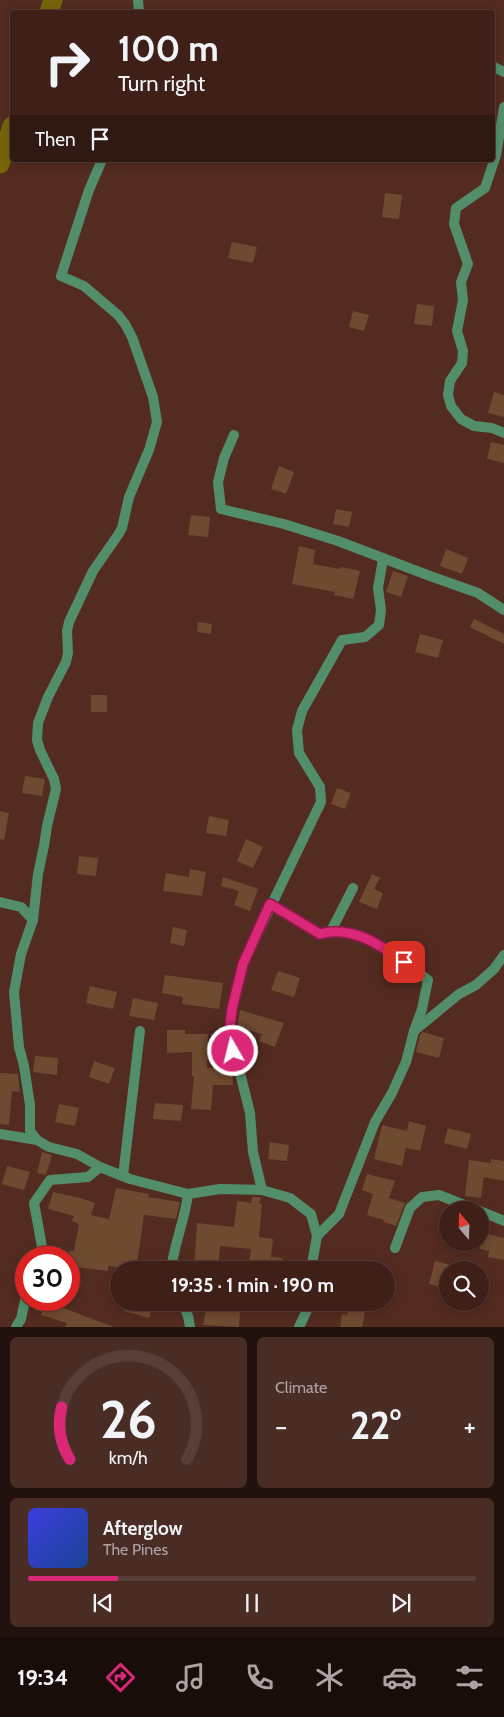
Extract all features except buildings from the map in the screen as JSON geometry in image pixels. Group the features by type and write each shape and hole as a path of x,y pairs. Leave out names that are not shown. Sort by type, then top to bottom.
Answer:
{"street":[{"path":"495,158 504,107"},
{"path":"37,1140 30,1131 30,1105 19,1047 14,992 21,954 33,920 46,826 56,789 54,779 37,740 38,722 48,697 66,662 69,622 93,571 122,528 129,497 149,450 157,422 153,397 132,338 125,324 118,315 84,286 61,276 89,190 101,162"},
{"path":"494,162 485,188 456,208 454,224 468,264 461,282 463,300 457,331 463,351 462,364 450,382 448,395 451,406 461,419 474,426 492,428 504,433"},
{"path":"234,435 224,458 218,482 221,509 284,524 338,541 478,593 504,610"},
{"path":"262,1190 253,1152 250,1113 229,1036 232,1009 243,964 270,904 321,802 320,787 299,753 297,730 302,711 342,640 365,637 379,625 381,610 378,588 383,558"},
{"path":"331,931 353,888"},
{"path":"0,902 21,907 33,920"},
{"path":"270,904 320,934 331,931 344,932 372,940 428,980 422,1009 406,1062 392,1093 375,1122 339,1214 317,1236"},
{"path":"414,1031 460,994 476,985 494,968 504,955"},
{"path":"123,1176 140,1031"},
{"path":"0,1134 37,1140 49,1147 78,1154 100,1167 123,1176 188,1194 220,1189 262,1190 290,1198 311,1214 317,1236 313,1261"},
{"path":"42,1246 34,1203 50,1180 88,1177 100,1167"},
{"path":"174,1261 179,1234 186,1213 188,1194"},
{"path":"395,1248 410,1208 422,1197 439,1195 454,1201"},
{"path":"489,1215 504,1221"},
{"path":"16,1327 23,1311"},
{"path":"186,1311 190,1327"},
{"path":"299,1327 307,1311"}],"waterway":[{"path":"50,10 53,0"},
{"path":"0,164 10,132"}],"route":[{"path":"233,1051 229,1036 232,1009 243,964 270,904 320,934 331,931 344,932 372,940 404,962"}]}
